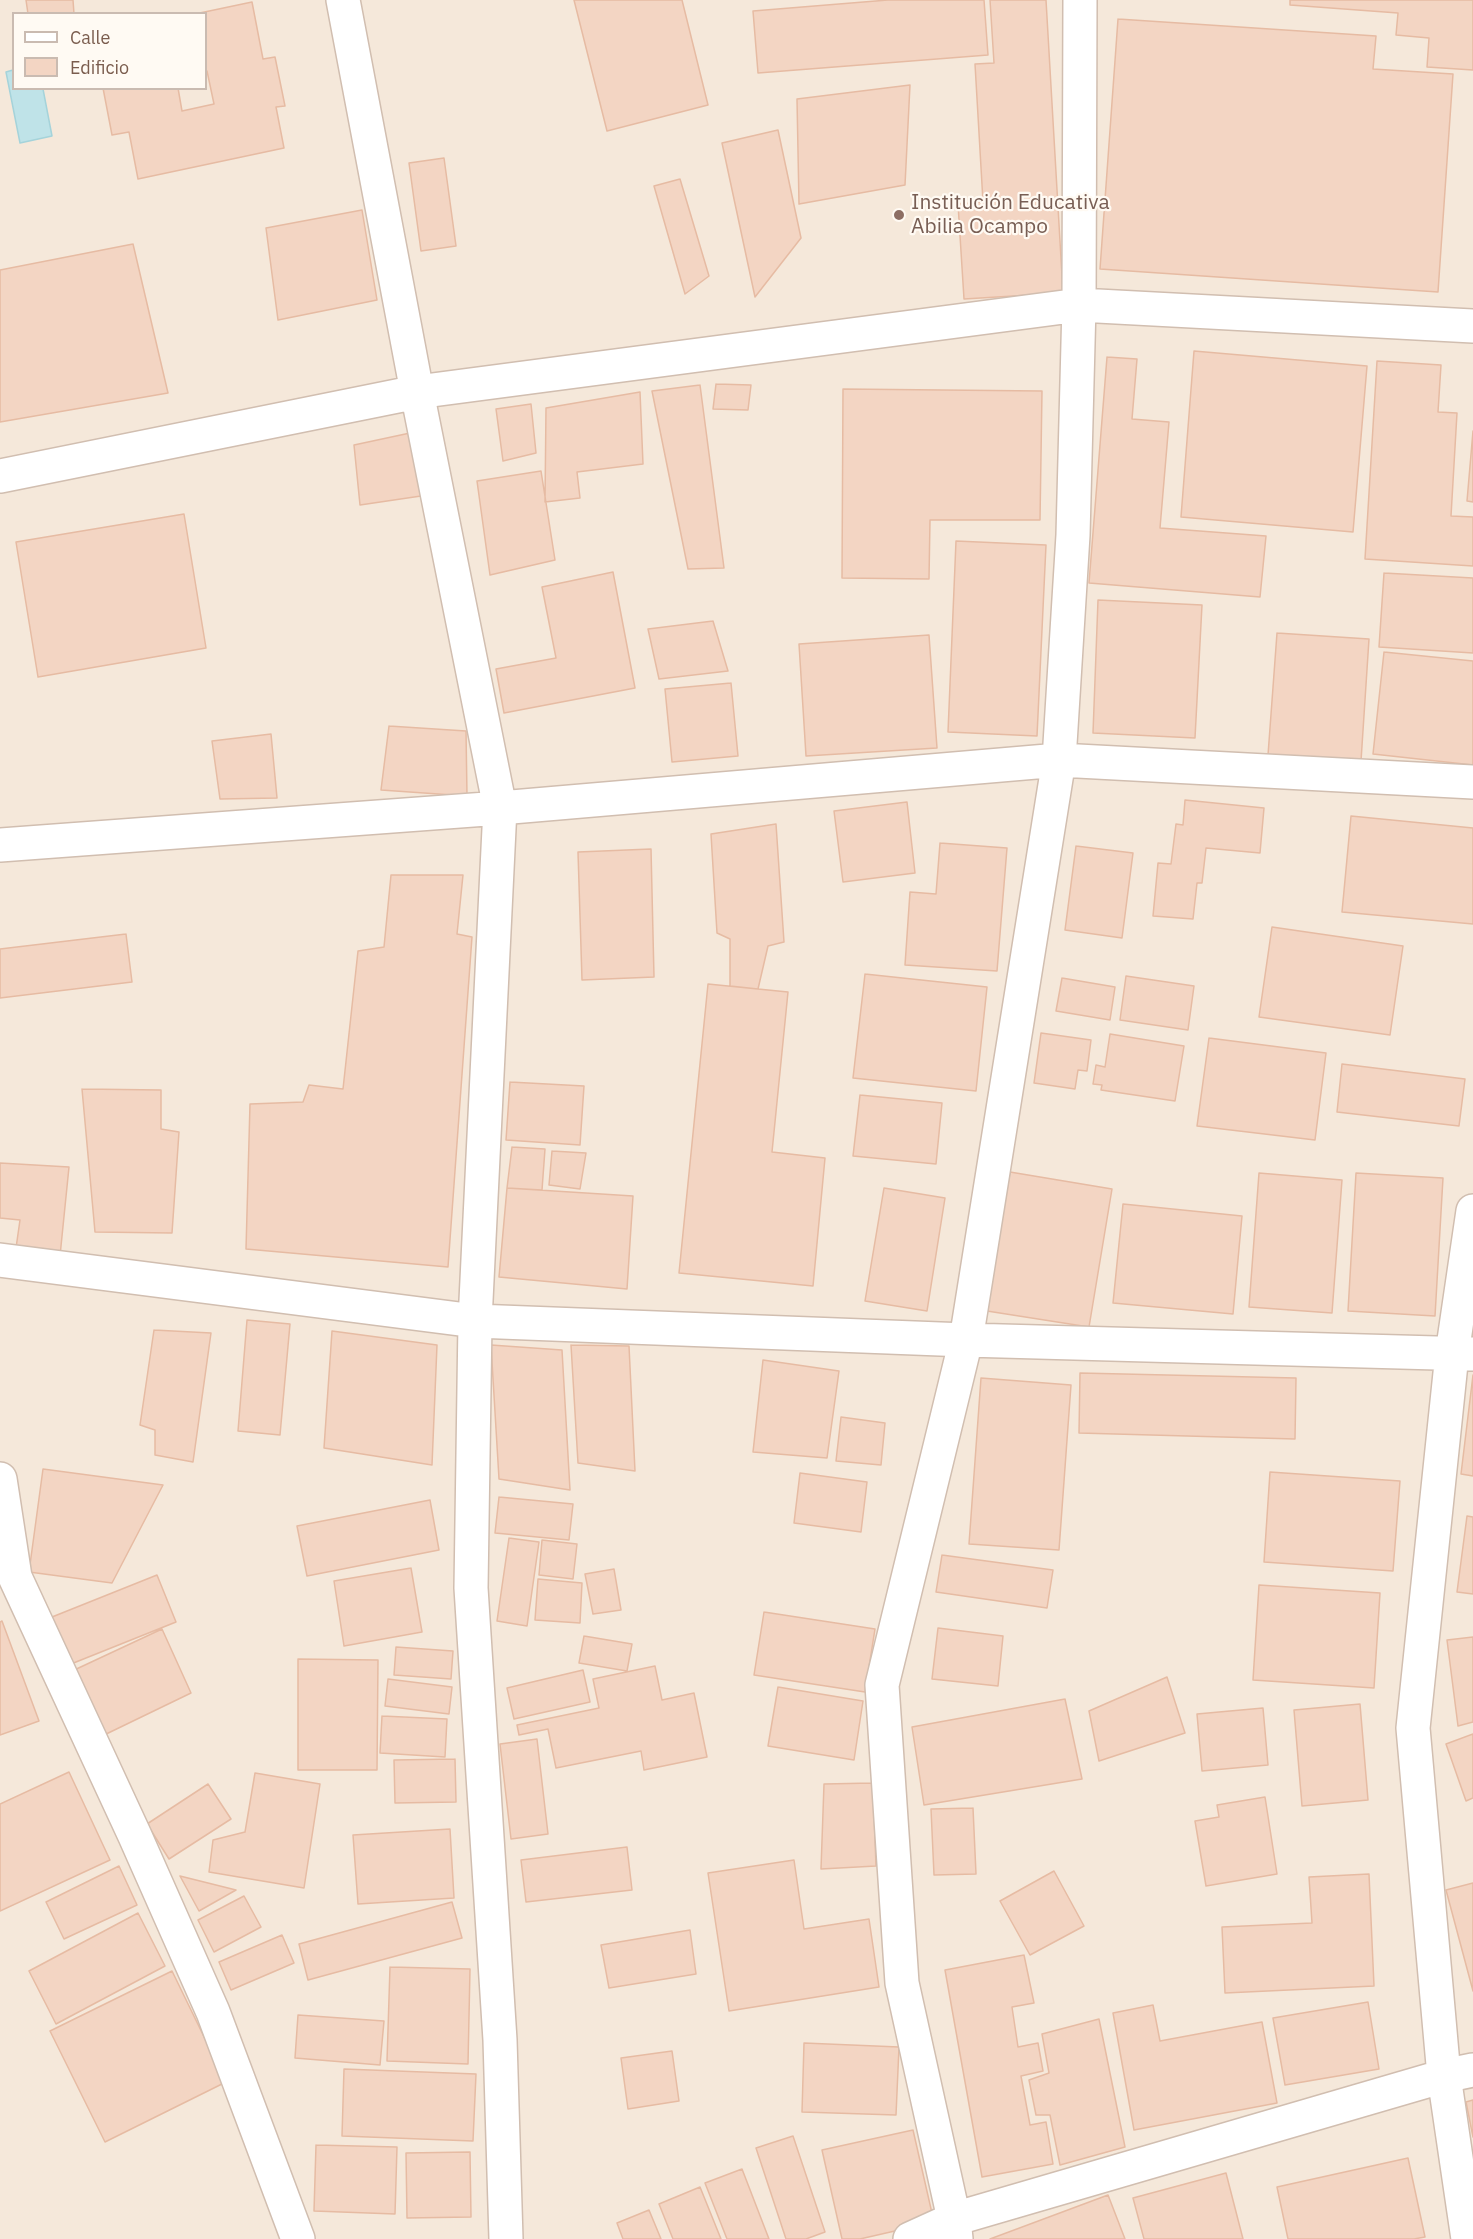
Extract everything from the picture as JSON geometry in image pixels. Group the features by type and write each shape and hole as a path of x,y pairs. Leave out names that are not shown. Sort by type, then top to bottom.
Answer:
{"street":[{"path":"344,0 417,392 500,808 475,1321 471,1588 500,2040 506,2239"},
{"path":"955,2229 902,1983 882,1685 966,1340 1059,760 1072,535 1079,305 1080,0"},
{"path":"0,476 417,392 1079,305 1473,326"},
{"path":"0,845 500,808 1059,760 1473,782"},
{"path":"1467,2239 1459,2073 1413,1728 1462,1354 1473,1211"},
{"path":"0,1260 475,1321 966,1340 1462,1354"},
{"path":"0,1479 15,1577 135,1836 213,2012 298,2239"},
{"path":"910,2239 955,2229 1459,2073"}],"shaded area":[{"path":"0,0 1473,0 1473,2239 0,2239"}],"water":[{"path":"12,70 12,90 43,90 52,136 20,143 6,72"}],"building":[{"path":"26,0 73,0 74,12 28,12"},
{"path":"574,0 682,0 708,105 607,131"},
{"path":"888,0 984,0 988,55 758,73 753,11"},
{"path":"990,0 1046,0 1063,293 964,299 958,204 983,202 975,64 994,63"},
{"path":"1290,0 1473,0 1473,70 1427,67 1429,38 1396,35 1398,13 1290,5"},
{"path":"252,2 263,59 275,57 285,106 276,107 284,148 138,179 129,132 112,135 103,90 178,90 182,111 214,104 207,71 207,12 204,12"},
{"path":"1118,19 1376,36 1373,69 1453,74 1438,292 1100,269"},
{"path":"910,85 905,185 799,204 797,99"},
{"path":"778,130 801,238 755,297 722,143"},
{"path":"444,158 456,246 421,251 409,163"},
{"path":"680,179 709,276 685,294 654,186"},
{"path":"362,210 377,300 278,320 266,228"},
{"path":"133,244 168,393 0,422 0,270"},
{"path":"1194,351 1367,366 1353,532 1181,517"},
{"path":"1107,357 1137,359 1132,419 1169,422 1160,528 1266,536 1260,597 1089,583"},
{"path":"1377,361 1441,365 1438,412 1457,413 1451,516 1473,517 1473,566 1365,559"},
{"path":"716,384 751,385 748,410 713,409"},
{"path":"700,385 724,568 688,569 652,391"},
{"path":"843,389 1042,391 1040,520 930,520 929,579 842,578"},
{"path":"640,392 643,464 577,472 580,498 545,502 546,408"},
{"path":"531,404 536,453 503,461 496,409"},
{"path":"1473,431 1473,502 1467,501"},
{"path":"410,433 421,496 360,505 354,445"},
{"path":"541,471 555,560 490,575 477,481"},
{"path":"184,514 206,648 38,677 16,542"},
{"path":"956,541 1046,545 1037,736 948,732"},
{"path":"613,572 635,688 504,713 496,669 556,658 542,587"},
{"path":"1384,573 1473,578 1473,653 1379,647"},
{"path":"1098,600 1202,605 1195,738 1093,733"},
{"path":"713,621 728,671 659,679 648,629"},
{"path":"1277,633 1369,639 1361,761 1268,755"},
{"path":"929,635 937,748 806,756 799,644"},
{"path":"1384,652 1473,661 1473,765 1373,754"},
{"path":"731,683 738,756 672,762 665,689"},
{"path":"389,726 466,731 467,796 381,790"},
{"path":"271,734 277,798 220,799 212,741"},
{"path":"1185,800 1264,808 1260,853 1206,848 1202,883 1197,883 1193,919 1153,916 1158,863 1171,864 1176,824 1183,825"},
{"path":"907,802 915,873 843,882 834,811"},
{"path":"1351,816 1473,828 1473,924 1342,912"},
{"path":"776,824 784,942 768,946 758,989 730,986 730,939 717,933 711,834"},
{"path":"940,843 1007,848 997,971 905,965 910,892 936,894"},
{"path":"1076,846 1133,853 1122,938 1065,930"},
{"path":"651,849 654,977 582,980 578,852"},
{"path":"391,875 463,875 457,934 472,937 448,1267 246,1249 250,1104 303,1102 309,1085 343,1089 358,951 384,947"},
{"path":"1272,927 1403,946 1390,1035 1259,1017"},
{"path":"126,934 132,982 0,998 0,949"},
{"path":"865,974 987,987 976,1091 853,1078"},
{"path":"1126,976 1194,986 1188,1030 1120,1020"},
{"path":"1062,978 1115,987 1110,1020 1056,1011"},
{"path":"708,984 788,992 772,1152 825,1158 813,1286 679,1273"},
{"path":"1041,1033 1091,1040 1087,1071 1078,1070 1075,1089 1034,1083"},
{"path":"1110,1034 1184,1046 1175,1101 1101,1090 1102,1085 1093,1084 1096,1065 1105,1067"},
{"path":"1209,1038 1326,1053 1315,1140 1197,1126"},
{"path":"1342,1064 1465,1079 1459,1126 1337,1112"},
{"path":"510,1082 584,1086 580,1145 506,1140"},
{"path":"82,1089 161,1090 161,1129 179,1132 172,1233 95,1232"},
{"path":"860,1095 942,1103 936,1164 853,1156"},
{"path":"512,1147 545,1149 542,1190 507,1188"},
{"path":"552,1151 586,1153 580,1189 549,1185"},
{"path":"0,1163 69,1167 60,1256 16,1248 20,1220 0,1218"},
{"path":"1010,1172 1112,1189 1089,1327 987,1311"},
{"path":"1259,1173 1342,1180 1332,1313 1249,1307"},
{"path":"1356,1173 1443,1178 1435,1316 1348,1311"},
{"path":"507,1188 633,1196 627,1289 499,1277"},
{"path":"884,1188 945,1198 927,1311 865,1301"},
{"path":"1123,1204 1242,1216 1233,1314 1113,1303"},
{"path":"247,1320 290,1324 280,1435 238,1431"},
{"path":"154,1330 211,1333 193,1462 155,1455 155,1430 140,1425"},
{"path":"332,1331 437,1345 432,1465 324,1448"},
{"path":"491,1345 562,1350 570,1490 499,1479"},
{"path":"571,1345 629,1346 635,1471 578,1463"},
{"path":"763,1360 839,1371 827,1458 753,1452"},
{"path":"1080,1373 1296,1378 1295,1439 1079,1433"},
{"path":"1473,1375 1473,1476 1461,1474"},
{"path":"981,1378 1071,1385 1059,1550 969,1544"},
{"path":"841,1417 885,1423 881,1465 836,1461"},
{"path":"43,1469 163,1485 112,1583 29,1572"},
{"path":"1270,1472 1400,1481 1393,1571 1264,1562"},
{"path":"800,1473 867,1482 861,1532 794,1523"},
{"path":"499,1497 573,1504 569,1540 495,1533"},
{"path":"430,1500 439,1550 307,1576 297,1526"},
{"path":"1467,1516 1473,1517 1473,1594 1457,1592"},
{"path":"509,1538 539,1542 527,1626 497,1621"},
{"path":"542,1540 577,1544 573,1579 539,1575"},
{"path":"942,1555 1053,1570 1047,1608 936,1592"},
{"path":"411,1568 422,1632 344,1646 334,1581"},
{"path":"614,1569 621,1610 593,1614 585,1574"},
{"path":"157,1575 176,1622 71,1664 52,1617"},
{"path":"538,1579 582,1583 580,1623 535,1620"},
{"path":"1259,1585 1380,1593 1374,1688 1253,1680"},
{"path":"764,1612 875,1629 865,1692 754,1675"},
{"path":"2,1621 39,1721 0,1735 0,1622"},
{"path":"938,1628 1003,1636 998,1686 932,1679"},
{"path":"162,1629 191,1693 100,1737 70,1672"},
{"path":"584,1636 632,1644 627,1671 579,1663"},
{"path":"1473,1637 1473,1722 1458,1726 1447,1640"},
{"path":"396,1647 453,1651 451,1679 394,1675"},
{"path":"298,1659 378,1660 377,1770 298,1770"},
{"path":"655,1666 662,1700 694,1693 707,1757 644,1770 641,1751 556,1768 548,1729 519,1735 517,1725 599,1708 593,1679"},
{"path":"583,1670 590,1702 514,1719 507,1688"},
{"path":"1167,1677 1185,1733 1099,1761 1089,1711"},
{"path":"388,1679 452,1687 449,1714 385,1706"},
{"path":"778,1687 863,1701 854,1760 768,1746"},
{"path":"1065,1699 1082,1779 924,1805 912,1727"},
{"path":"1360,1704 1368,1800 1302,1806 1294,1710"},
{"path":"1263,1708 1268,1765 1202,1771 1197,1714"},
{"path":"382,1716 447,1719 445,1757 380,1753"},
{"path":"1473,1734 1473,1798 1466,1801 1446,1744"},
{"path":"537,1739 548,1834 511,1839 500,1744"},
{"path":"455,1759 456,1802 395,1803 394,1760"},
{"path":"69,1772 110,1860 0,1911 0,1804"},
{"path":"255,1773 320,1784 304,1888 209,1872 213,1840 245,1832"},
{"path":"873,1783 876,1866 821,1869 824,1784"},
{"path":"208,1784 231,1819 169,1859 147,1824"},
{"path":"1265,1797 1277,1874 1206,1886 1195,1821 1219,1817 1217,1805"},
{"path":"973,1808 976,1874 934,1875 931,1809"},
{"path":"450,1829 454,1898 358,1904 353,1835"},
{"path":"627,1847 632,1890 526,1902 521,1860"},
{"path":"794,1860 804,1929 869,1919 879,1987 729,2011 708,1873"},
{"path":"119,1866 137,1905 64,1939 46,1902"},
{"path":"1054,1871 1084,1926 1030,1955 1000,1901"},
{"path":"1369,1874 1374,1986 1225,1993 1222,1927 1312,1923 1309,1877"},
{"path":"180,1876 236,1890 199,1911"},
{"path":"1473,1883 1473,1991 1446,1890"},
{"path":"244,1896 261,1927 214,1952 198,1920"},
{"path":"452,1902 462,1938 308,1980 299,1944"},
{"path":"138,1913 165,1966 56,2024 29,1971"},
{"path":"690,1930 696,1974 609,1988 601,1945"},
{"path":"282,1935 294,1963 231,1990 219,1962"},
{"path":"1024,1955 1034,2003 1012,2007 1018,2047 1038,2043 1043,2071 1021,2076 1030,2125 1046,2122 1053,2164 982,2177 945,1970"},
{"path":"390,1967 470,1969 468,2064 387,2061"},
{"path":"172,1971 226,2082 105,2142 50,2031"},
{"path":"1368,2002 1379,2069 1285,2085 1273,2018"},
{"path":"1153,2005 1160,2041 1262,2022 1277,2103 1134,2130 1113,2013"},
{"path":"298,2015 384,2021 380,2065 295,2058"},
{"path":"1099,2019 1125,2147 1060,2165 1050,2115 1036,2115 1029,2080 1049,2073 1042,2034"},
{"path":"804,2043 899,2047 896,2115 802,2112"},
{"path":"672,2051 679,2101 628,2109 621,2058"},
{"path":"344,2069 476,2074 473,2141 342,2136"},
{"path":"1473,2100 1473,2137 1466,2102"},
{"path":"913,2130 934,2222 860,2239 842,2239 822,2150"},
{"path":"793,2136 825,2232 806,2239 786,2239 756,2148"},
{"path":"316,2145 397,2147 395,2214 314,2211"},
{"path":"470,2152 471,2217 407,2218 406,2153"},
{"path":"1408,2158 1425,2237 1414,2239 1288,2239 1277,2187"},
{"path":"742,2169 769,2239 727,2239 705,2183"},
{"path":"1226,2173 1243,2239 1144,2239 1133,2198"},
{"path":"700,2187 721,2239 673,2239 659,2204"},
{"path":"1108,2195 1125,2239 990,2239"},
{"path":"649,2210 661,2239 623,2239 617,2223"}],"place":[{"name":"Institución Educativa Abilia Ocampo","path":"899,215"}]}
